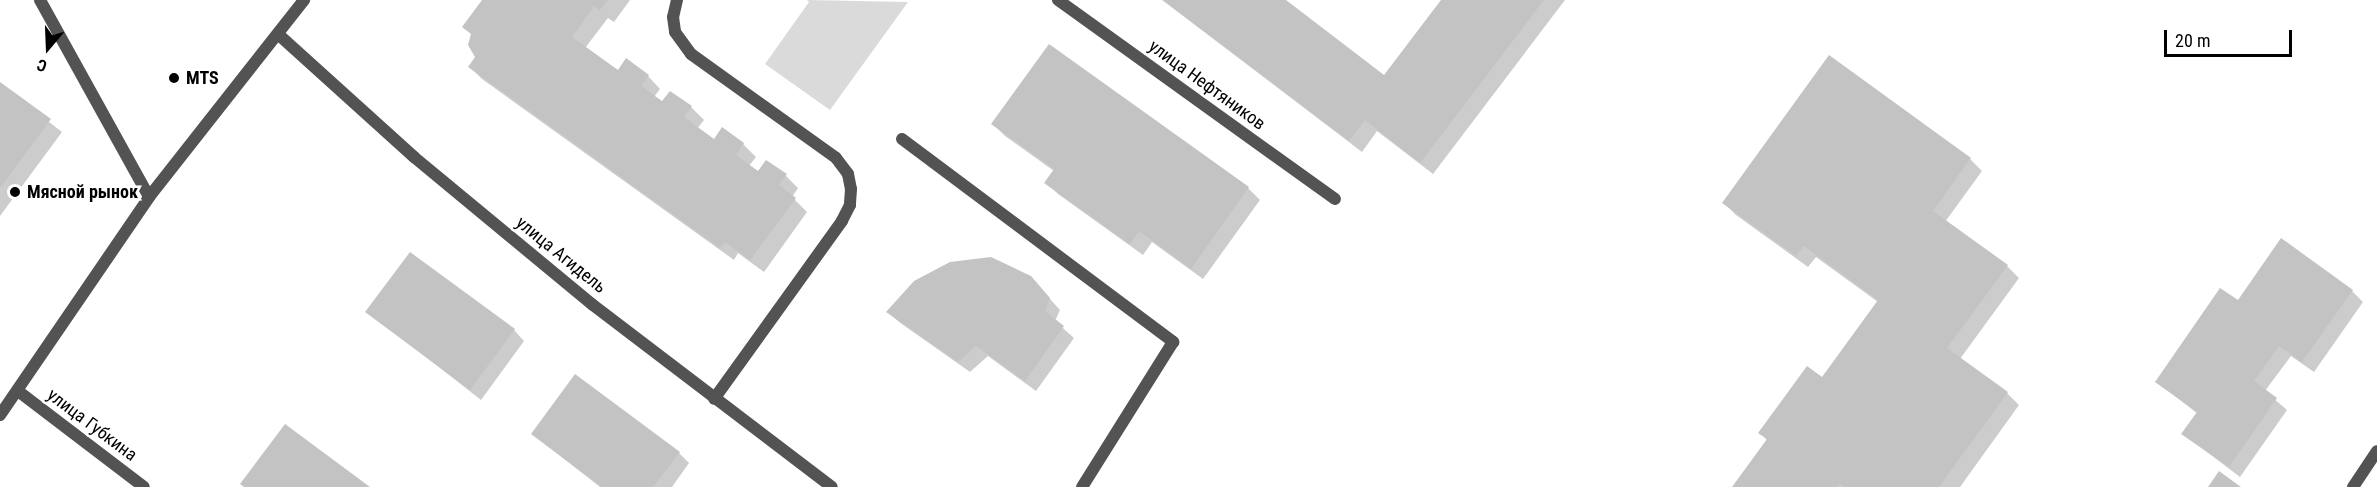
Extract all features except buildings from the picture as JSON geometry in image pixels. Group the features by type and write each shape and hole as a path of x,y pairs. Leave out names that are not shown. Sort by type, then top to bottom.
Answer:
{"street":[{"path":"40,0 148,197"},
{"path":"0,415 148,197 279,35 304,0"},
{"path":"676,0 673,17 675,32 691,54 836,158 848,174 851,189 850,205 842,221 714,399"},
{"name":"улица Нефтяников","path":"1059,0 1335,199"},
{"name":"улица Агидель","path":"279,35 414,157 593,305 832,487"},
{"path":"902,139 1173,342 1082,487"},
{"name":"улица Губкина","path":"18,391 144,487"},
{"path":"2353,487 2377,451"}],"shaded area":[{"path":"807,0 908,2 830,110 765,64 809,2"}],"place":[{"name":"MTS","path":"174,78"},
{"name":"Мясной рынок","path":"15,192"}]}
